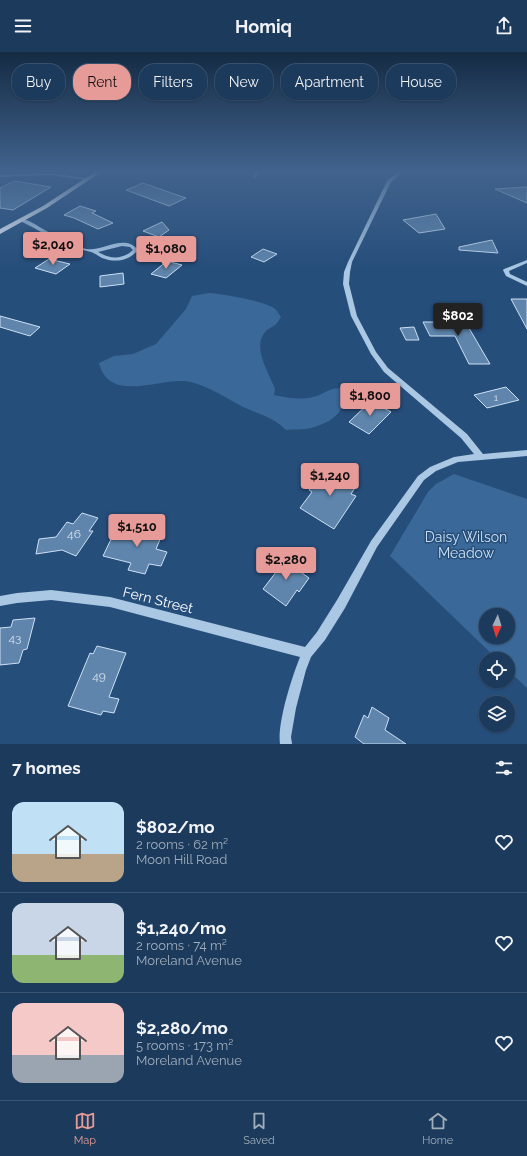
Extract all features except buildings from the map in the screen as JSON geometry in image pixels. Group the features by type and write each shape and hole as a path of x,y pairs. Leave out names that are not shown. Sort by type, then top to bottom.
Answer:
{"main road":[{"path":"0,232 48,204"}],"street":[{"path":"378,204 350,262 346,284 348,299 354,316 373,353 382,366 464,436 480,456"},
{"path":"22,220 37,226 71,245 93,251 103,257 112,259 127,258 136,250 132,246 120,244 93,251"},
{"path":"527,261 506,270 508,275 527,284"},
{"path":"286,744 285,738 290,708 300,670 307,653 321,636 341,604 374,544 421,478 433,469 457,459 527,453"},
{"name":"Fern Street","path":"0,601 51,595 110,602 307,653"}],"green space":[{"path":"209,293 233,296 262,303 276,310 281,317 275,325 265,332 261,338 260,345 263,360 275,389 274,395 294,398 308,398 334,389 343,388 343,403 337,415 325,423 308,429 286,430 271,419 243,407 198,384 179,381 139,386 126,386 114,383 105,376 99,363 114,356 133,354 156,344 186,309 192,296"},
{"name":"Daisy Wilson Meadow","path":"454,474 527,499 527,688 515,677 515,652 490,652 481,644 515,644 515,608 479,608 479,642 390,556 428,492 436,484"}]}
